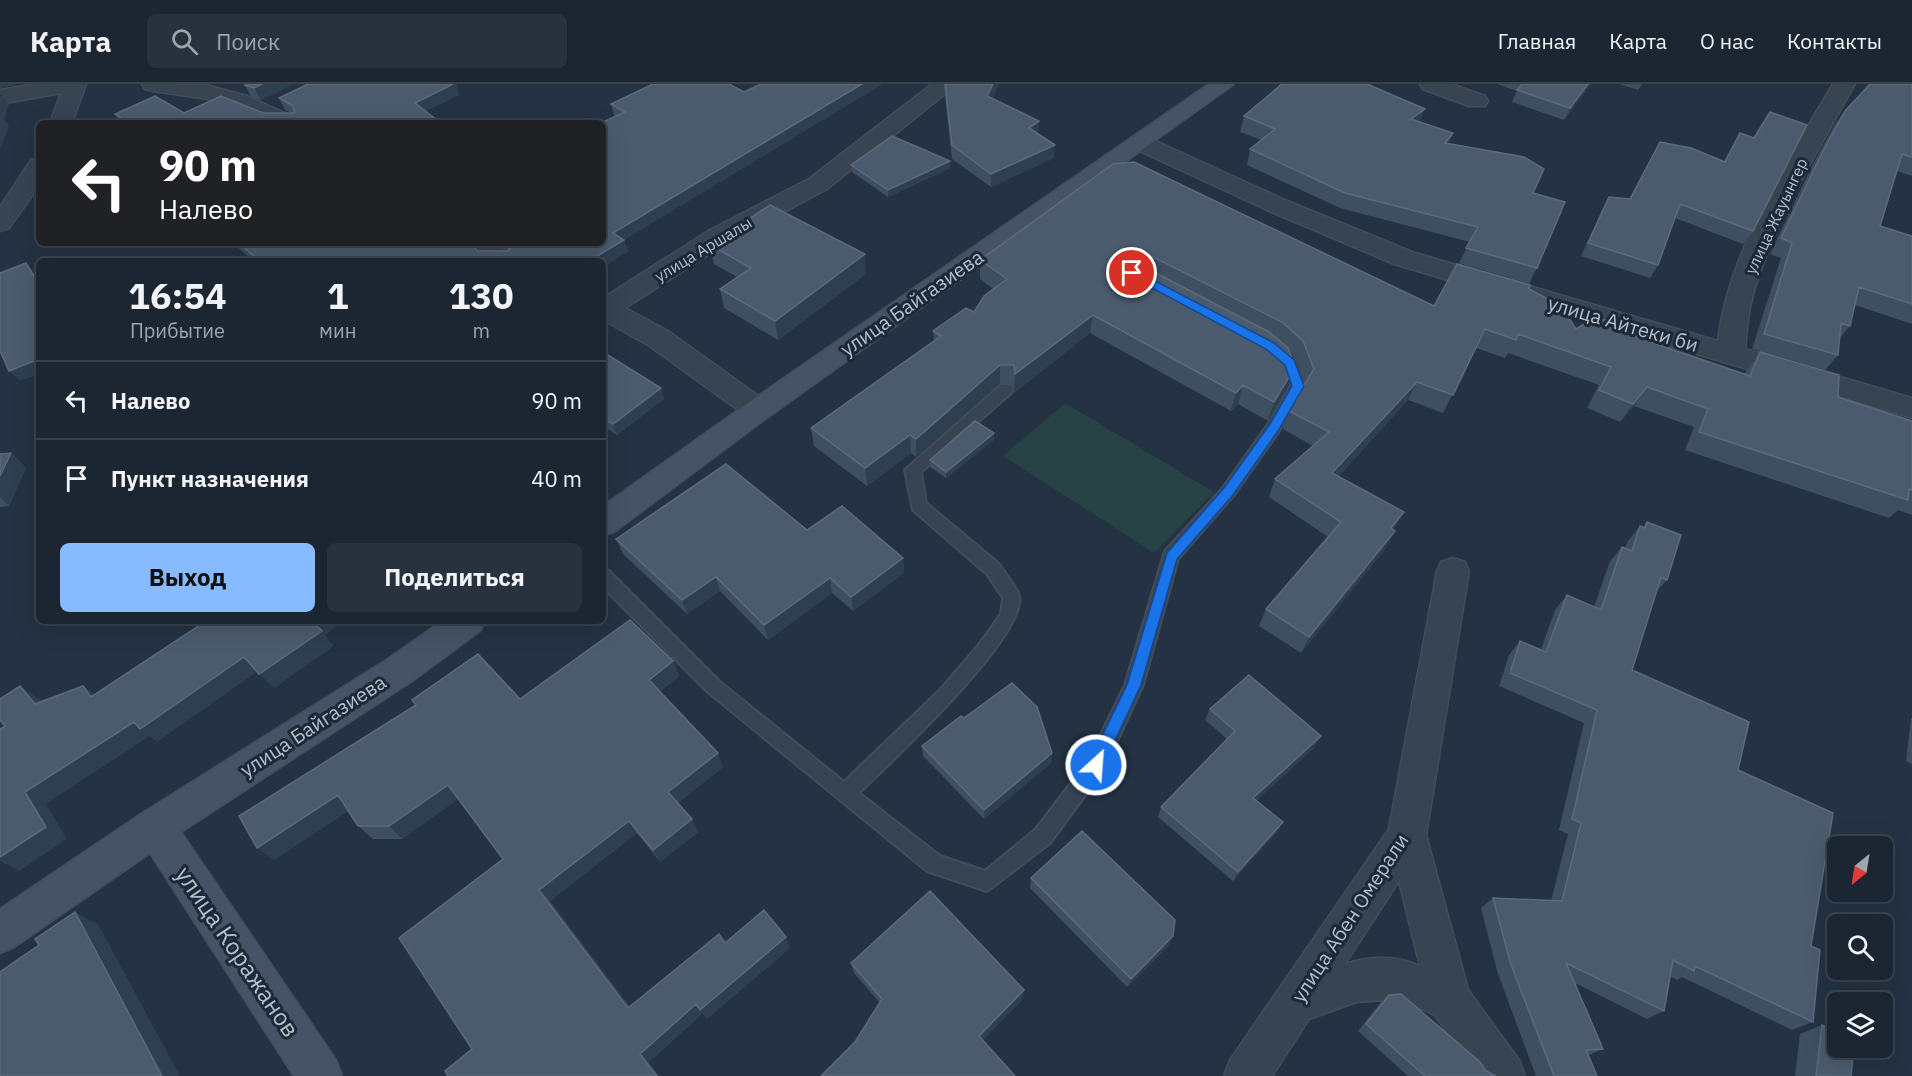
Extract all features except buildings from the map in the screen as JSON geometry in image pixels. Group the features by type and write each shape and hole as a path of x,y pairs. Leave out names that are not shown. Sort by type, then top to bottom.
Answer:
{"main road":[{"name":"улица Байгазиева","path":"606,521 758,410 1223,84"},
{"name":"улица Байгазиева","path":"0,933 155,826 400,670 464,624"},
{"name":"улица Коражанов","path":"155,826 320,1076"}],"street":[{"path":"0,97 75,84 62,120"},
{"path":"153,84 203,88 263,110 282,120"},
{"name":"улица Аршалы","path":"606,307 719,236 818,184 946,84"},
{"path":"1431,84 1477,101"},
{"name":"улица Жауынгер","path":"1730,355 1737,302 1782,198 1813,136 1844,84"},
{"path":"263,110 287,98"},
{"name":"улица Айтеки би","path":"1141,143 1276,205 1403,258 1912,408"},
{"path":"0,223 18,201 36,170"},
{"path":"480,246 496,258"},
{"path":"606,309 658,338 758,410"},
{"name":"улица Абен Омерали","path":"1246,1076 1407,835 1453,571"},
{"path":"1407,835 1450,1000 1503,1076"},
{"path":"1296,1002 1357,981 1400,978 1450,1000"}],"lane":[{"path":"606,579 714,687 845,794 934,864 987,881 1043,836 1096,765 1134,685 1171,556 1228,492 1274,428 1298,386 1290,363 1270,346"},
{"path":"845,794 945,696 984,651 1009,616 1012,597 993,569 919,506 913,470 1006,389"}],"green space":[{"path":"1065,403 1214,492 1154,553 1003,456"}],"route":[{"path":"1096,765 1134,685 1171,556 1228,492 1274,428 1298,386 1290,363 1270,346 1132,273"}]}
